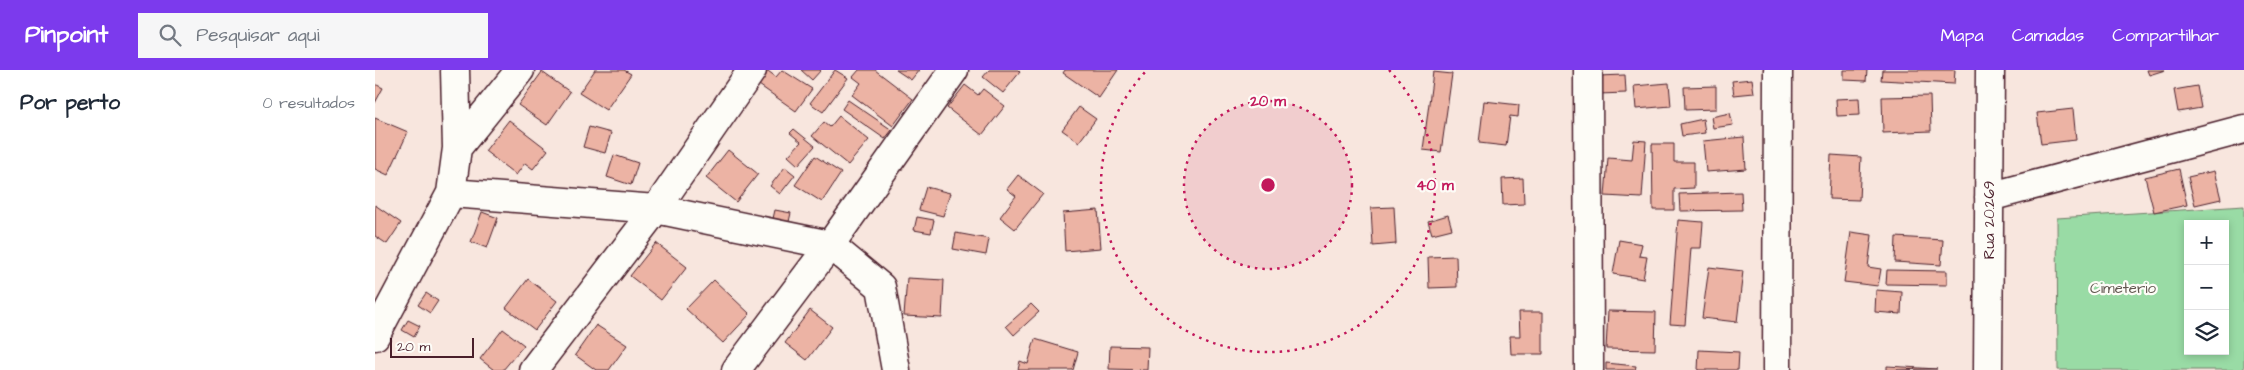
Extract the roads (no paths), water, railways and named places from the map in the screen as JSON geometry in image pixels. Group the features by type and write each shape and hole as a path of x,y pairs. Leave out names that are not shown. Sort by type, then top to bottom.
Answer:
{"street":[{"path":"377,330 451,193 457,148 455,70"},
{"path":"457,148 520,70"},
{"path":"533,370 655,208 752,70"},
{"path":"736,370 830,245 954,70"},
{"path":"1588,70 1589,370"},
{"path":"1777,370 1778,70"},
{"name":"Rua 20.269","path":"1988,370 1990,70"},
{"path":"1989,197 2244,129"},
{"path":"451,193 655,208 830,245 881,287 896,370"}],"park label":[{"name":"Cimeterio","path":"2123,288"}]}
